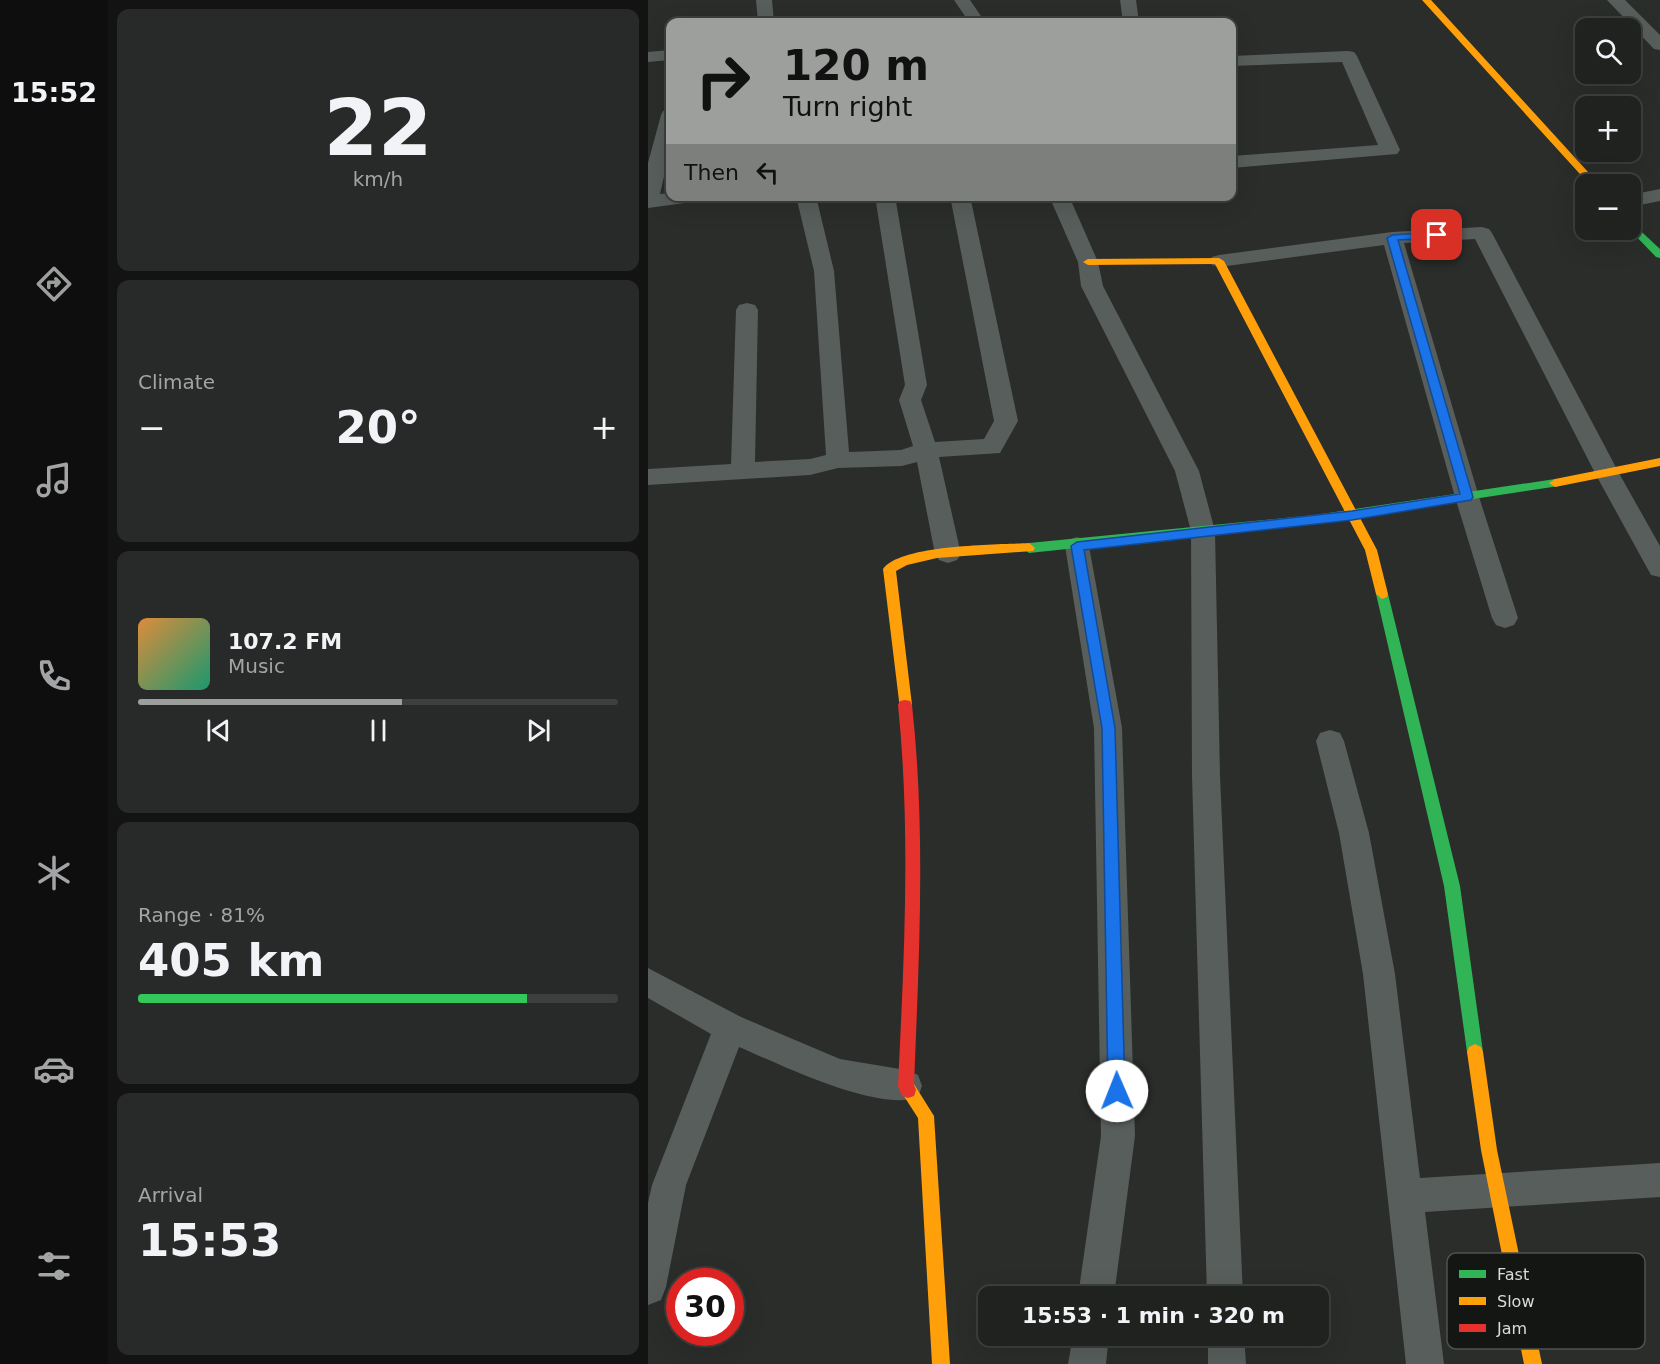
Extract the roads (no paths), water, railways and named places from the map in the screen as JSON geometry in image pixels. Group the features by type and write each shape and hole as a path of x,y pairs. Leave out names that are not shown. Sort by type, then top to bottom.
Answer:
{"street":[{"path":"764,0 766,18"},
{"path":"962,0 974,18"},
{"path":"1128,0 1130,18"},
{"path":"1426,0 1584,174"},
{"path":"1615,0 1660,45"},
{"path":"648,57 666,55"},
{"path":"1236,61 1348,56 1390,150 1236,162"},
{"path":"666,131 648,202 666,200"},
{"path":"1641,199 1660,195"},
{"path":"808,201 824,271 838,460"},
{"path":"886,201 916,385 910,400 926,450 948,554"},
{"path":"648,477 810,467 838,460 902,458 926,450 992,447 1006,421 961,201"},
{"path":"1061,201 1088,262 1092,286 1187,471 1203,531 1206,776 1225,1286"},
{"path":"1088,262 1219,261 1392,238 1482,233 1608,475 1660,568"},
{"path":"1641,235 1660,255"},
{"path":"1392,238 1467,497 1505,618"},
{"path":"1219,261 1371,550 1452,886 1497,1192 1510,1253"},
{"path":"743,470 747,310"},
{"path":"941,1364 926,1116 906,1086 914,804 904,701 891,614 888,569 898,563 922,556 1077,546 1352,515 1608,475 1660,462"},
{"path":"1077,546 1108,728 1118,1136 1097,1286"},
{"path":"1330,741 1354,834 1379,974 1425,1364"},
{"path":"648,982 730,1028 839,1074 906,1086"},
{"path":"648,1287 669,1185 730,1028"},
{"path":"1405,1196 1660,1180"},
{"path":"1087,1364 1089,1346"},
{"path":"1226,1346 1227,1364"},
{"path":"1530,1349 1533,1364"}]}
